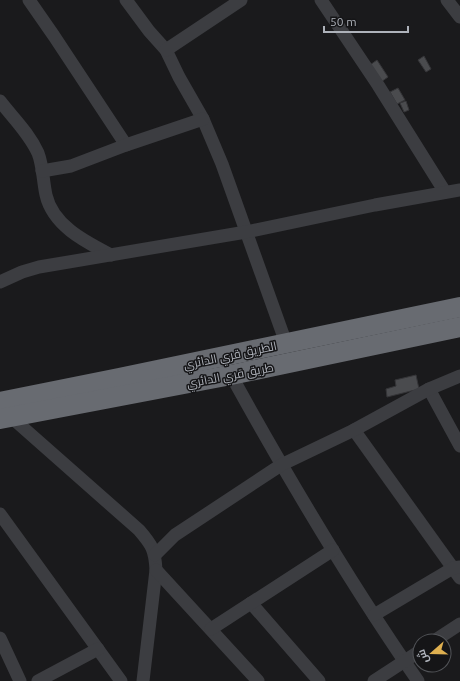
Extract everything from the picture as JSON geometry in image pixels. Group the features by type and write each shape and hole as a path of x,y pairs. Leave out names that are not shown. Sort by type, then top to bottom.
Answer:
{"highway":[{"name":"الطريق قري الدائري","path":"4,413 119,378 460,307"},
{"name":"طريق قري الدائري","path":"4,413 231,375 460,327"}],"street":[{"path":"29,0 126,145"},
{"path":"126,0 149,31 166,50 178,77 203,119 222,164 286,343"},
{"path":"166,50 241,0"},
{"path":"321,0 378,85 445,192"},
{"path":"447,0 460,17"},
{"path":"0,101 30,139 38,153 46,196 57,218 76,235 111,255"},
{"path":"42,171 71,166 126,145 203,119"},
{"path":"0,282 22,272 39,267 246,232 375,205 460,190"},
{"path":"231,375 281,465 374,615 418,681"},
{"path":"155,555 175,535 281,465 354,430 428,389 460,376"},
{"path":"428,389 460,446"},
{"path":"4,413 139,530 148,540 155,555 156,570 143,681"},
{"path":"354,430 458,571 374,615"},
{"path":"0,514 121,681"},
{"path":"210,629 333,550"},
{"path":"156,570 258,681"},
{"path":"250,603 319,681"},
{"path":"446,633 460,624"},
{"path":"0,638 20,681"},
{"path":"38,681 98,649"},
{"path":"374,681 412,656"}],"building":[{"path":"424,56 431,69 426,72 418,60"},
{"path":"377,60 388,77 381,82 370,65"},
{"path":"398,88 405,100 397,104 390,92"},
{"path":"406,101 409,110 404,112 400,103"},
{"path":"416,375 419,389 387,397 386,389 396,386 395,380"}]}
